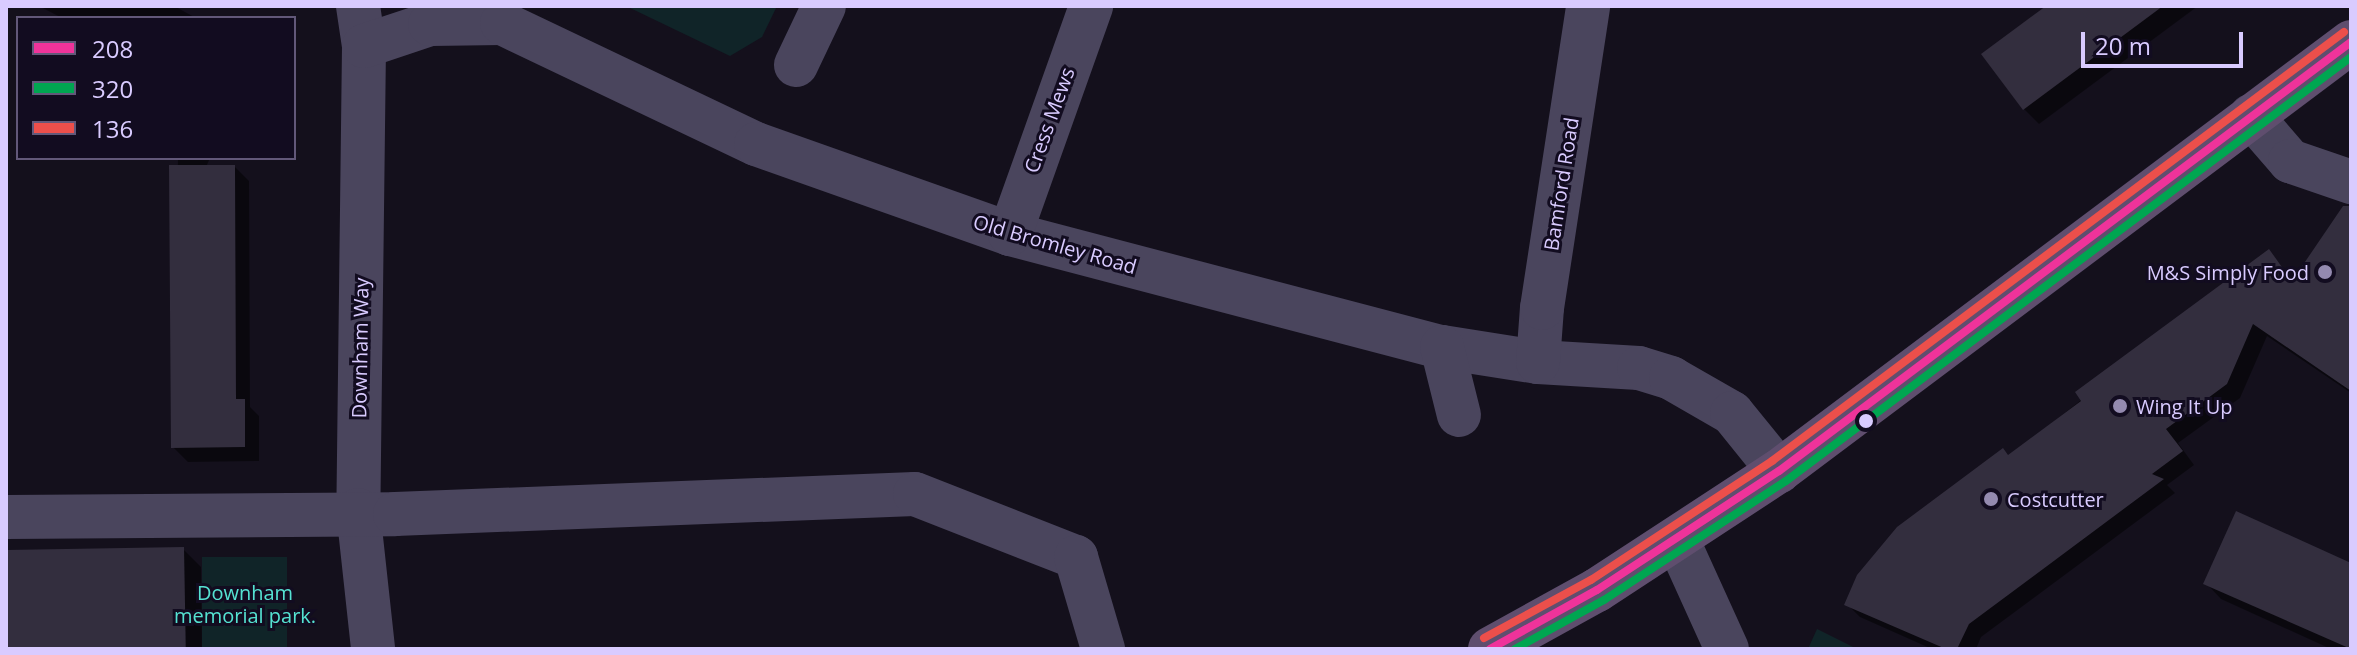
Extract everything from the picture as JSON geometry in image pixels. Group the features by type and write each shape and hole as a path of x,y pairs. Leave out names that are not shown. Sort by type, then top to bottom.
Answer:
{"main road":[{"path":"1490,649 1677,539 1779,471 2351,42"}],"street":[{"path":"796,65 824,6"},
{"name":"Cress Mews","path":"1010,234 1091,6"},
{"name":"Bamford Road","path":"1538,362 1542,308 1588,6"},
{"name":"Old Bromley Road","path":"361,26 502,23 756,144 1010,234 1442,347 1538,362 1579,361 1671,378 1732,413 1779,471"},
{"name":"Downham Way","path":"361,26 358,510 373,649"},
{"path":"2251,116 2290,161 2351,182"},
{"path":"1442,347 1459,415"},
{"path":"6,517 725,505 915,494 1076,557 1103,649"},
{"path":"1677,539 1710,602 1727,649"}],"green space":[{"path":"626,6 777,6 762,37 730,56"},
{"name":"Downham memorial park.","path":"202,557 287,557 287,649 202,649"},
{"path":"1817,629 1857,649 1808,649"}],"building":[{"path":"2046,6 2163,6 2023,110 1981,54"},
{"path":"169,165 235,165 236,399 245,399 245,447 171,448"},
{"path":"2343,206 2351,206 2351,391 2253,324 2227,384 2166,429 2183,451 2152,474 2164,479 1969,624 1957,649 1946,649 1844,605 1857,575 1897,527 2003,448 2008,455 2081,401 2075,392 2269,249 2292,281"},
{"path":"2236,511 2351,563 2351,649 2203,584"},
{"path":"184,547 186,649 8,649 6,550"}],"transit line":[{"name":"136","path":"1484,638 1591,580 1772,461 2344,32"},
{"name":"208","path":"1490,649 1597,590 1779,471 2351,42"},
{"name":"320","path":"1515,649 1604,600 1786,481 2351,57"}],"place":[{"name":"M&S Simply Food","path":"2325,272"},
{"name":"Wing It Up","path":"2120,406"},
{"name":"Costcutter","path":"1991,499"}]}
